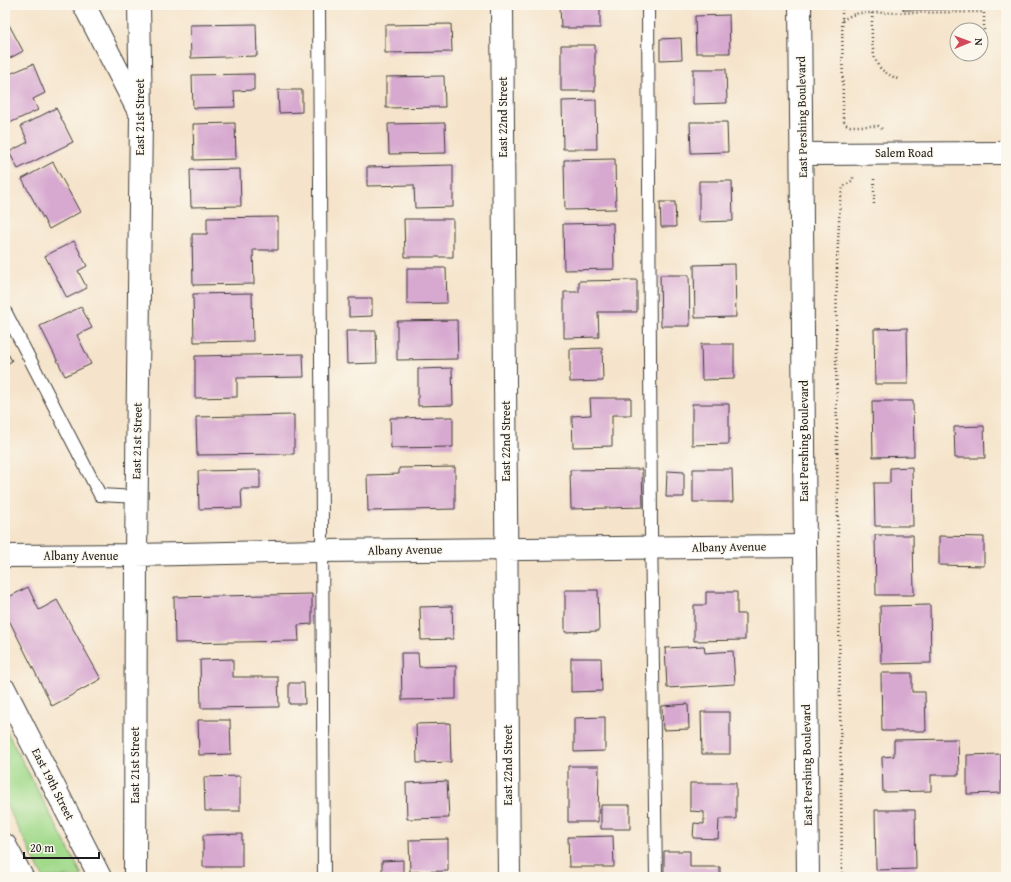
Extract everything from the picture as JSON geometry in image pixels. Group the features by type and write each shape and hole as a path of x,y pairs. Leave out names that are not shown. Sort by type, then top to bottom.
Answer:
{"street":[{"path":"84,5 141,115"},
{"name":"East 21st Street","path":"135,877 136,556 141,115 139,5"},
{"name":"East 22nd Street","path":"502,5 509,877"},
{"name":"East Pershing Boulevard","path":"800,5 808,877"},
{"name":"Salem Road","path":"802,154 1006,153"},
{"name":"Albany Avenue","path":"5,556 136,556 322,551 805,546"},
{"name":"East 19th Street","path":"5,690 100,877"},
{"path":"5,845 22,877"}],"lane":[{"path":"319,5 324,877"},
{"path":"648,5 651,548 656,877"},
{"path":"5,311 100,495 137,497"}],"path":[{"path":"842,5 844,122 850,126 878,126 886,130"},
{"path":"872,5 872,39 875,58 878,64 888,74 900,80"},
{"path":"984,5 984,22"},
{"path":"842,20 858,13 984,12"},
{"path":"842,877 836,354 837,286 840,202 843,188 853,180 853,176"},
{"path":"874,179 874,205"}],"green space":[{"path":"5,728 82,875 78,877 43,877 5,802"}],"building":[{"path":"560,5 600,5 600,28 561,28"},
{"path":"903,5 968,5 968,9 903,10"},
{"path":"729,15 730,53 696,53 695,16"},
{"path":"6,19 23,51 5,61 5,20"},
{"path":"256,24 257,56 191,58 190,25"},
{"path":"451,24 452,52 385,53 385,25"},
{"path":"681,38 682,59 660,60 660,39"},
{"path":"561,45 595,45 595,91 561,91"},
{"path":"33,64 45,93 33,99 38,110 5,125 5,76"},
{"path":"693,69 726,69 727,103 693,104"},
{"path":"254,74 254,90 234,91 235,107 193,108 192,75"},
{"path":"444,76 445,107 386,108 386,77"},
{"path":"278,90 302,90 302,112 279,113"},
{"path":"596,100 597,149 563,149 562,101"},
{"path":"56,108 73,142 18,169 9,152 28,142 21,126"},
{"path":"690,122 727,122 728,152 691,153"},
{"path":"235,123 236,159 194,160 193,124"},
{"path":"445,123 446,153 389,154 388,124"},
{"path":"615,159 616,209 565,210 564,160"},
{"path":"53,162 80,212 49,229 22,179"},
{"path":"453,165 453,207 415,208 414,185 367,186 367,167"},
{"path":"240,169 241,206 191,207 190,170"},
{"path":"699,181 732,181 733,221 699,222"},
{"path":"660,202 675,202 676,227 661,227"},
{"path":"278,217 278,250 253,250 254,284 193,285 192,234 207,234 207,218"},
{"path":"404,219 453,219 453,257 405,257"},
{"path":"613,223 614,269 564,270 563,224"},
{"path":"74,241 87,266 78,271 87,288 67,298 45,256"},
{"path":"735,264 736,317 695,318 694,265"},
{"path":"407,268 446,268 447,303 407,304"},
{"path":"660,275 689,275 690,326 661,326"},
{"path":"637,280 637,312 598,312 599,337 564,338 564,292 579,292 579,281"},
{"path":"252,293 253,341 194,342 193,294"},
{"path":"349,298 372,298 372,316 349,317"},
{"path":"81,307 92,328 77,335 91,364 65,376 40,326"},
{"path":"457,320 458,359 397,360 397,321"},
{"path":"907,328 908,384 875,384 874,329"},
{"path":"346,331 376,331 377,363 347,364"},
{"path":"701,344 734,344 734,379 702,380"},
{"path":"5,348 12,361 5,365"},
{"path":"602,348 603,381 570,382 570,349"},
{"path":"303,354 304,377 237,378 237,397 195,398 195,356"},
{"path":"452,368 453,405 418,406 418,369"},
{"path":"590,398 631,398 631,415 612,415 612,446 573,447 572,416 591,415"},
{"path":"872,401 913,401 914,456 873,457"},
{"path":"692,404 729,404 729,444 692,445"},
{"path":"294,415 294,454 197,455 196,417"},
{"path":"453,417 453,447 391,448 390,418"},
{"path":"984,426 985,458 955,458 954,427"},
{"path":"455,467 455,509 368,511 367,475 399,474 399,468"},
{"path":"912,467 913,526 875,526 874,483 890,483 890,468"},
{"path":"642,469 643,507 571,509 570,470"},
{"path":"693,469 732,469 733,502 693,502"},
{"path":"260,470 260,489 241,489 242,508 199,509 198,471"},
{"path":"667,471 684,472 684,497 666,497"},
{"path":"875,535 913,535 914,595 876,595"},
{"path":"939,536 984,537 984,566 939,565"},
{"path":"28,587 39,610 57,600 101,679 52,706 5,612 5,599"},
{"path":"565,590 598,590 599,631 565,632"},
{"path":"706,592 737,592 737,614 745,614 745,640 694,641 694,605 706,605"},
{"path":"312,594 312,624 298,625 299,641 175,643 174,597"},
{"path":"930,605 931,663 881,664 880,606"},
{"path":"452,606 453,639 421,640 420,607"},
{"path":"704,646 705,653 733,651 735,684 667,688 665,648"},
{"path":"401,653 418,653 419,667 456,666 456,699 402,700"},
{"path":"571,658 601,658 602,691 571,692"},
{"path":"233,659 233,677 278,677 279,707 201,708 200,660"},
{"path":"881,673 912,673 912,692 925,692 926,731 882,731"},
{"path":"289,683 304,683 305,704 289,704"},
{"path":"688,704 689,729 663,730 662,706"},
{"path":"701,712 730,712 730,754 702,754"},
{"path":"605,717 605,751 574,752 574,718"},
{"path":"198,720 230,720 231,754 199,755"},
{"path":"450,723 451,762 417,763 416,724"},
{"path":"958,739 959,775 931,775 931,791 883,792 882,757 894,756 894,740"},
{"path":"1001,754 1001,793 967,794 967,755"},
{"path":"568,766 599,766 598,822 568,822"},
{"path":"240,776 240,811 205,811 204,777"},
{"path":"447,781 449,818 407,819 406,783"},
{"path":"690,783 736,783 736,819 719,819 718,839 693,838 694,823 704,824 704,812 690,811"},
{"path":"601,805 630,805 630,829 601,829"},
{"path":"875,810 915,810 916,869 876,870"},
{"path":"242,834 242,867 203,867 203,835"},
{"path":"613,836 614,867 569,867 568,837"},
{"path":"448,839 448,871 410,872 409,840"},
{"path":"664,851 690,851 690,867 720,867 720,877 664,877"},
{"path":"403,860 403,877 382,877 382,861"}]}
